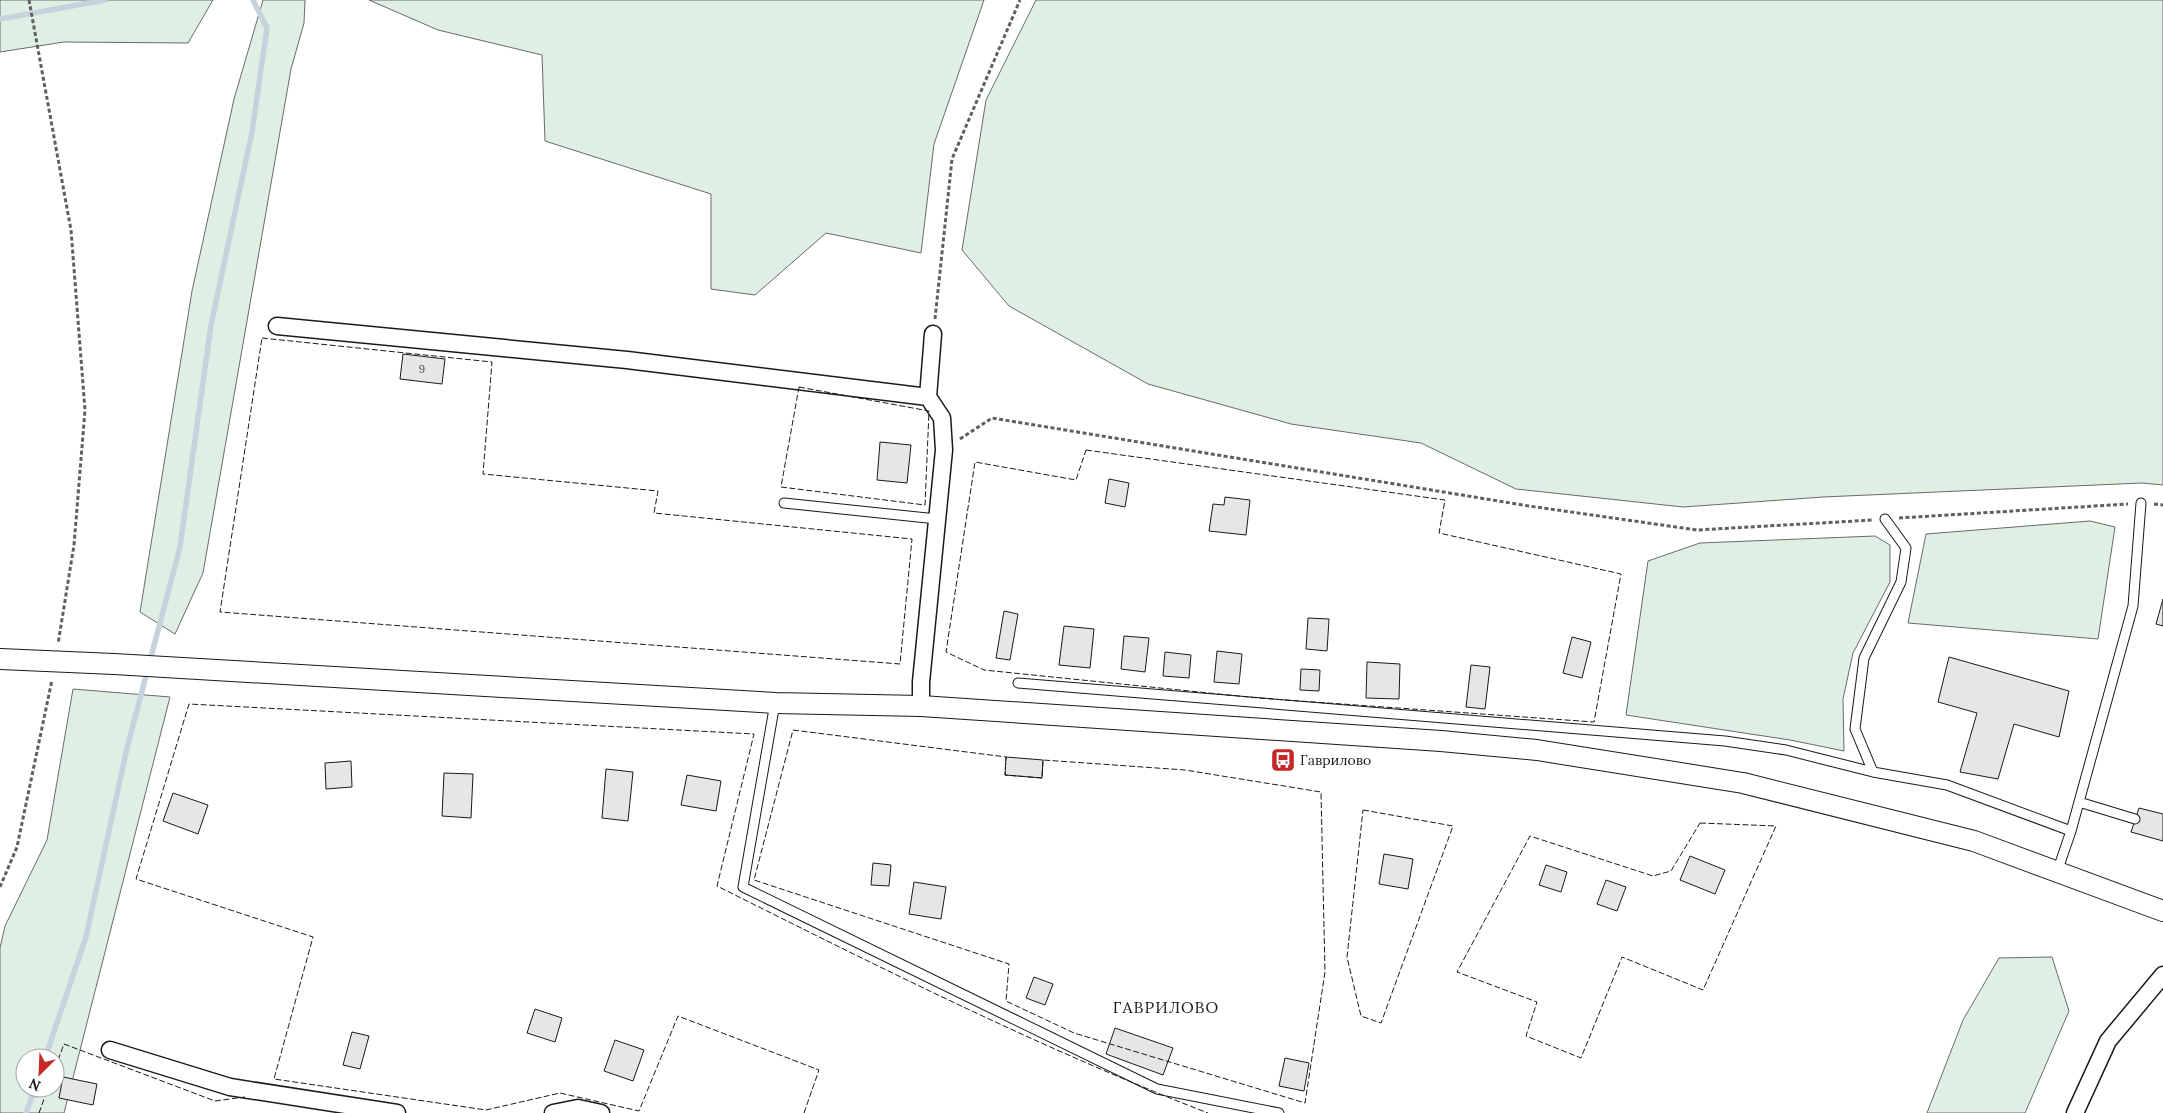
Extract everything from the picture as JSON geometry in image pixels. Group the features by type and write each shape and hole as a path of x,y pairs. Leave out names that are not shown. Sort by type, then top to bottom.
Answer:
{"street":[{"path":"277,326 627,360 928,396"},
{"path":"921,706 920,682 944,450 942,418 928,396 933,334"},
{"path":"0,659 208,669 775,703 921,706 1441,741 1537,750 1742,783 1974,841 2163,911"},
{"path":"2075,1113 2108,1041 2163,975"},
{"path":"110,1050 230,1087 397,1113"},
{"path":"553,1113 578,1108 601,1113"}],"lane":[{"path":"784,503 937,519"},
{"path":"2057,872 2071,831 2133,606 2141,503"},
{"path":"1873,772 1855,729 1864,658 1901,582 1906,548 1885,519"},
{"path":"1018,683 1725,742 1786,750 1873,772 1947,785 2071,831"},
{"path":"775,703 743,887 1157,1089 1278,1113"},
{"path":"2079,802 2135,819"}],"path":[{"path":"0,887 17,847 56,662 74,545 85,410 71,230 29,0"},
{"path":"933,334 952,159 1020,0"},
{"path":"944,450 992,418 1519,504 1697,530 2141,503 2163,505"}],"green space":[{"path":"0,0 213,0 188,43 64,42 0,52"},
{"path":"263,0 305,0 304,23 291,69 203,573 175,634 140,612 192,291 234,99"},
{"path":"369,0 984,0 934,144 921,253 826,233 755,295 711,289 711,194 545,141 542,55 438,30"},
{"path":"1036,0 2163,0 2163,485 2142,483 1823,497 1683,507 1516,489 1421,443 1291,424 1148,384 1009,306 962,250 986,100"},
{"path":"2090,521 2115,527 2098,639 1908,623 1926,534"},
{"path":"1875,536 1890,545 1890,582 1853,653 1843,699 1844,751 1790,740 1626,715 1648,561 1700,543"},
{"path":"73,689 170,697 64,1113 0,1113 0,948 5,926 47,840"},
{"path":"2052,957 2069,1011 2025,1113 1927,1113 1963,1020 1999,958"}],"building":[{"path":"403,354 445,359 442,384 400,379"},
{"path":"880,442 911,445 907,483 877,480"},
{"path":"1109,479 1129,483 1125,507 1105,503"},
{"path":"1225,497 1250,500 1246,535 1209,531 1213,504 1224,505"},
{"path":"2163,599 2163,626 2156,624"},
{"path":"1004,611 1018,614 1010,660 996,658"},
{"path":"1308,618 1329,619 1327,651 1306,649"},
{"path":"1064,626 1094,629 1090,668 1059,665"},
{"path":"1124,636 1149,638 1145,672 1121,669"},
{"path":"1572,637 1591,642 1582,678 1563,673"},
{"path":"1217,651 1242,654 1239,684 1214,682"},
{"path":"1165,652 1191,655 1189,678 1163,676"},
{"path":"1949,657 2069,691 2059,737 2014,724 1998,779 1960,772 1977,713 1938,702"},
{"path":"1367,662 1400,664 1399,699 1366,698"},
{"path":"1471,665 1490,667 1485,709 1466,707"},
{"path":"1301,669 1320,670 1319,691 1300,690"},
{"path":"1006,757 1043,760 1042,778 1005,775"},
{"path":"351,761 352,787 326,789 325,763"},
{"path":"606,769 633,772 628,821 602,818"},
{"path":"444,773 473,774 471,818 442,816"},
{"path":"687,775 721,781 716,811 681,805"},
{"path":"173,793 208,805 198,834 163,821"},
{"path":"2139,808 2163,814 2163,841 2131,832"},
{"path":"1384,854 1413,859 1408,889 1379,884"},
{"path":"1690,856 1725,870 1715,894 1680,880"},
{"path":"873,863 891,865 889,886 871,885"},
{"path":"1546,865 1567,872 1561,892 1539,885"},
{"path":"1606,880 1626,887 1617,911 1597,904"},
{"path":"914,882 946,887 941,919 909,914"},
{"path":"1034,977 1053,984 1045,1005 1026,998"},
{"path":"535,1009 562,1018 555,1042 527,1033"},
{"path":"1115,1028 1173,1048 1163,1075 1106,1054"},
{"path":"352,1032 369,1036 360,1069 343,1065"},
{"path":"615,1040 644,1050 633,1081 604,1071"},
{"path":"1285,1058 1309,1063 1304,1091 1279,1086"},
{"path":"65,1077 97,1084 93,1105 59,1098 65,1098"}],"waterway":[{"path":"0,19 105,0"},
{"path":"48,1048 86,937 127,748 180,547 211,325 252,132 267,28 253,0"},
{"path":"26,1113 31,1098"}],"fence":[{"path":"262,338 492,362 483,474 658,491 654,513 912,539 900,664 220,612 262,338"},
{"path":"799,387 929,411 925,505 781,487 799,387"},
{"path":"1086,450 1445,500 1439,533 1621,574 1594,722 1258,698 984,670 946,652 975,462 1076,480 1086,450"},
{"path":"804,1113 819,1070 678,1016 639,1111 560,1093 486,1110 274,1079 313,937 136,879 189,704 754,734 717,886 960,1006 1083,1062 1208,1113"},
{"path":"793,730 1006,757 1005,775 1042,778 1043,760 1185,770 1321,792 1325,972 1305,1103 1074,1033 1006,1001 1009,964 754,880 793,730"},
{"path":"1363,810 1453,826 1381,1023 1361,1016 1347,957 1363,810"},
{"path":"1700,823 1776,826 1703,990 1622,957 1581,1058 1526,1036 1537,1002 1457,972 1530,836 1653,876 1671,871 1700,823"},
{"path":"62,1048 64,1044 215,1101 245,1097"},
{"path":"39,1113 44,1098"}],"place":[{"name":"Гаврилово","path":"1283,760"}],"district":[{"name":"ГАВРИЛОВО","path":"1166,1007"}]}
